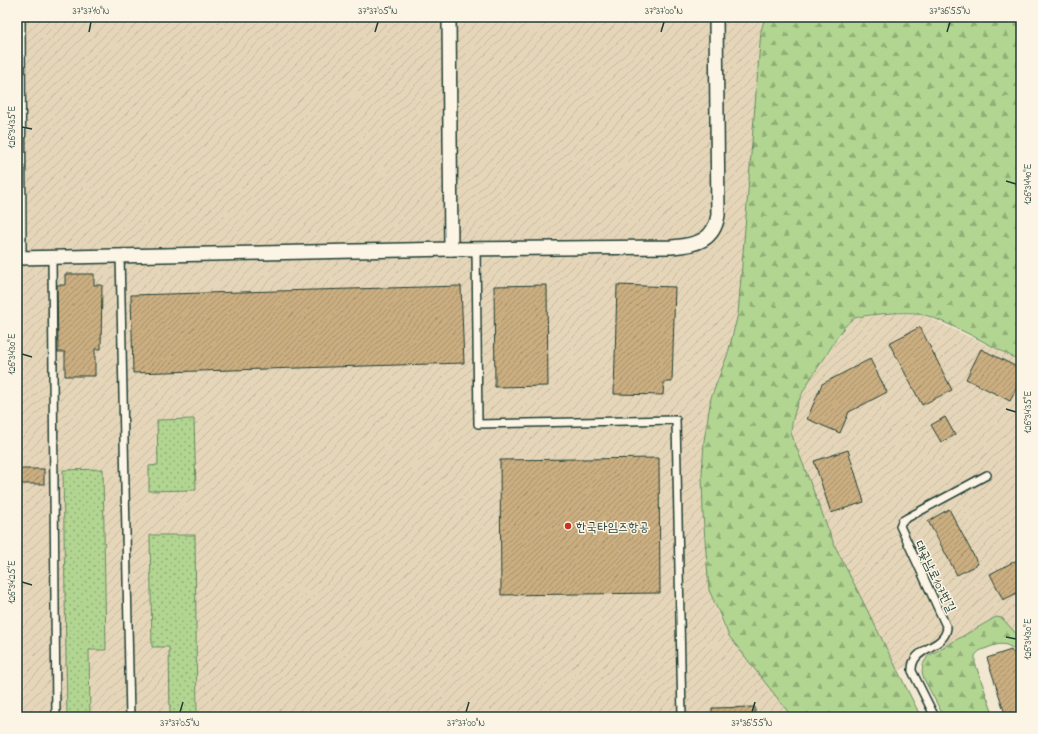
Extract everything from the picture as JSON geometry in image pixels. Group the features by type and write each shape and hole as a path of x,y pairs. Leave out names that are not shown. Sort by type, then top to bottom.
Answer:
{"street":[{"path":"18,17 18,258 451,248 672,247 697,243 713,232 717,225 719,196 716,17"},
{"path":"449,17 451,248"}],"lane":[{"path":"476,248 478,424 676,420 682,717"},
{"path":"120,255 130,717"},
{"path":"52,258 56,717"},
{"name":"대곶남로107번길","path":"935,717 912,670 912,665 914,659 919,654 942,640 946,635 947,628 900,526 902,522 908,518 987,475"}],"shaded area":[{"path":"17,17 765,17 761,31 738,314 728,353 711,398 704,441 702,474 703,514 709,590 719,617 729,636 792,717 17,717"},
{"path":"882,314 921,314 1021,361 1021,639 1002,619 996,617 928,656 898,671 834,544 791,433 792,419 797,405 811,378 846,327 855,318"}],"green space":[{"path":"765,17 1021,17 1021,361 959,329 922,314 888,313 855,318 842,330 807,384 798,403 792,422 791,433 834,544 921,717 792,717 729,636 709,590 703,514 702,474 704,441 711,398 728,353 738,314 761,31"},
{"path":"194,419 196,490 149,491 149,466 158,465 157,420"},
{"path":"103,469 106,650 89,650 90,717 67,717 63,470"},
{"path":"150,535 195,535 197,717 170,717 169,647 152,647"},
{"path":"996,617 1002,618 1021,639 1021,655 1013,648 1002,644 981,650 975,656 975,663 994,717 944,717 924,679 922,672 923,664 928,656"}],"building":[{"path":"65,274 94,274 94,285 102,285 101,349 95,349 95,376 65,376 65,352 58,352 57,285 65,285"},
{"path":"547,285 548,386 495,387 494,286"},
{"path":"617,285 675,287 672,382 664,382 663,395 614,394"},
{"path":"461,286 464,363 133,373 131,295"},
{"path":"920,327 952,390 922,405 889,343"},
{"path":"981,349 1021,369 1021,379 1010,401 966,379"},
{"path":"870,359 887,392 849,412 840,433 807,419 822,384"},
{"path":"945,417 955,435 941,442 931,425"},
{"path":"848,450 864,502 831,513 814,461"},
{"path":"659,458 660,593 501,595 500,460"},
{"path":"17,469 44,469 44,484 17,484"},
{"path":"949,509 978,564 957,575 928,521"},
{"path":"1021,558 1021,591 1003,600 990,574"},
{"path":"1011,650 1021,662 1021,717 1006,717 987,658"},
{"path":"755,707 755,717 712,717 712,708"}],"place":[{"name":"한국타임즈항공","path":"568,526"}]}
